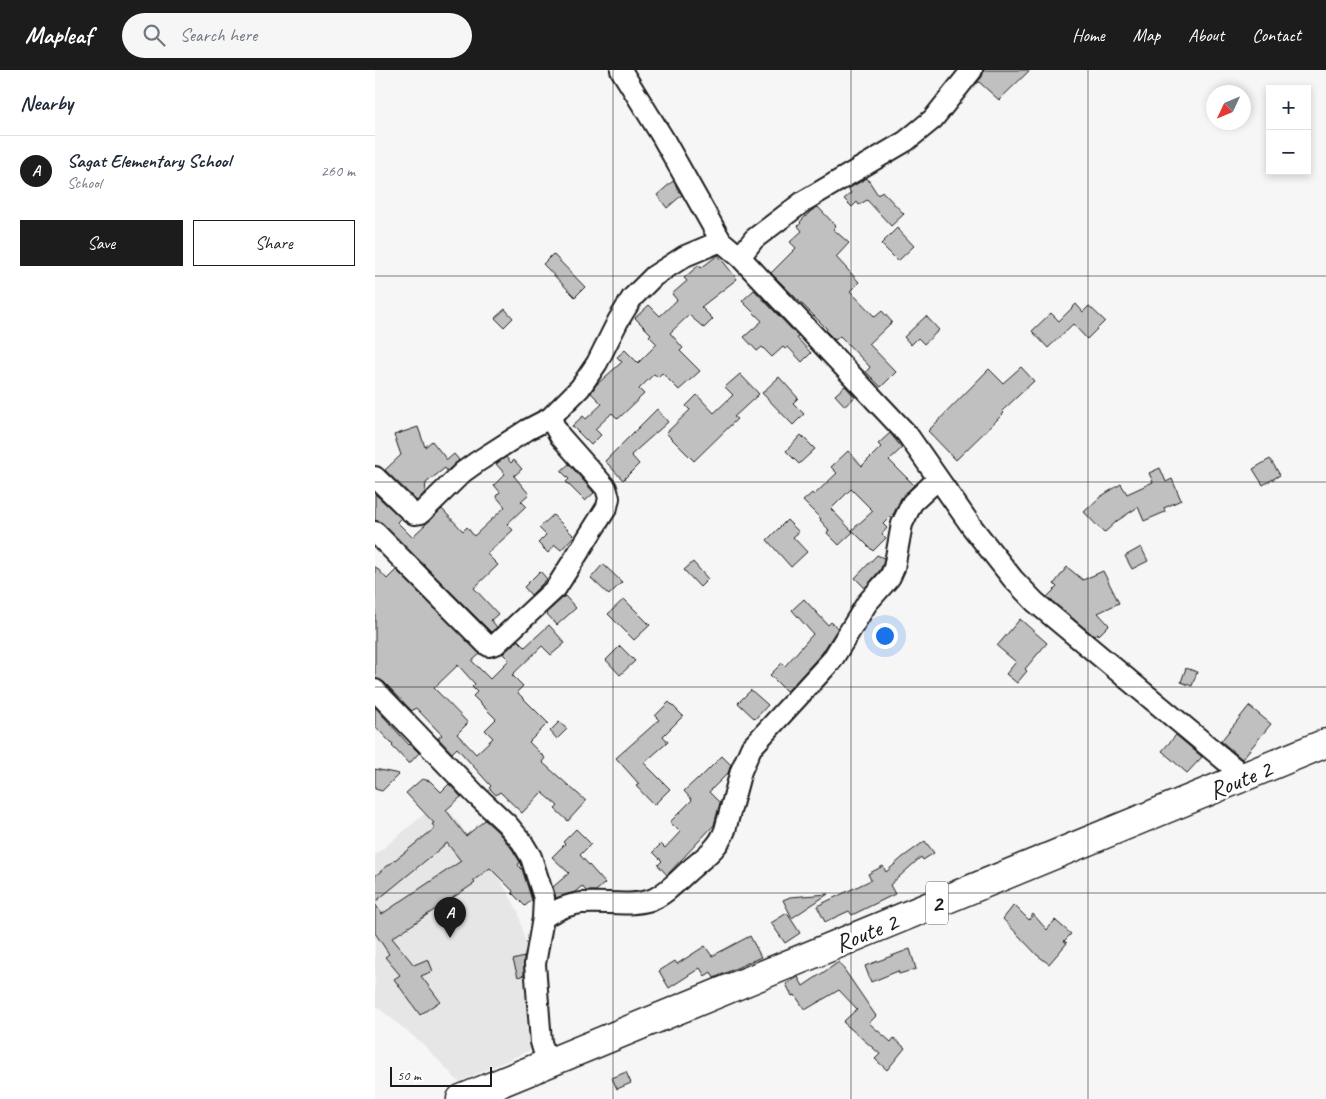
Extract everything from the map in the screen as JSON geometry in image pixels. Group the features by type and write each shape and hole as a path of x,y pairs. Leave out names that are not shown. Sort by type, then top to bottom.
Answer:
{"highway":[{"name":"Route 2","path":"461,1099 1326,743"}],"street":[{"path":"621,70 721,241 740,257 907,434 972,527 1013,579 1035,602 1245,777"},
{"path":"740,257 754,239 804,201 906,141 933,119 972,70"},
{"path":"375,477 410,512 417,514 425,510 463,472 527,430 550,418 580,388 597,363 618,321 638,292 654,276 685,256 721,241"},
{"path":"375,532 483,642 489,646 496,644 556,588 596,526 608,503 606,488 560,436 550,418"},
{"path":"543,918 552,912 581,903 635,903 651,899 663,893 715,849 725,830 741,771 751,748 832,660 867,603 889,577 894,568 902,524 912,503 939,479"},
{"path":"375,690 476,795 507,824 522,842 531,857 544,898 543,918 535,964 541,1042 547,1062"}],"shaded area":[{"path":"441,800 494,869 518,911 531,965 537,1047 459,1082 424,1045 375,1005 375,855"}],"building":[{"path":"984,70 1030,70 999,100 979,82 976,84 982,77"},
{"path":"867,178 878,195 882,191 904,214 891,226 867,200 859,205 857,202 852,207 844,199 851,193 848,189"},
{"path":"673,181 682,195 667,208 657,195"},
{"path":"818,207 836,226 833,229 849,243 836,257 859,282 850,291 875,317 882,311 892,322 869,344 896,372 881,387 866,372 870,367 840,336 835,340 826,331 827,329 771,273 796,248 790,242 802,231 798,226 800,222"},
{"path":"897,228 914,246 898,261 881,244"},
{"path":"553,254 585,287 575,297 543,264"},
{"path":"718,255 737,279 701,307 713,319 704,328 689,315 670,333 683,348 680,351 700,371 679,390 662,373 658,377 654,374 639,389 644,394 618,419 612,413 595,429 601,435 591,445 572,426 583,416 586,419 602,404 591,393 596,385 622,362 617,357 625,350 638,363 657,344 649,336 651,334 635,318 649,305 660,316 677,300 672,294 687,281 684,278 699,265 701,268"},
{"path":"754,290 798,336 797,338 811,353 802,362 788,347 785,349 783,347 772,357 762,347 757,351 744,337 762,321 742,301"},
{"path":"1076,304 1083,312 1089,306 1105,321 1087,339 1073,324 1048,348 1032,331 1051,313 1059,321"},
{"path":"505,309 513,318 504,327 495,318"},
{"path":"926,316 939,330 924,344 918,338 911,345 904,337"},
{"path":"1021,367 1034,381 1002,411 1004,413 956,460 928,431 989,369 1003,383"},
{"path":"740,374 759,394 734,417 737,419 694,461 666,433 690,410 686,406 697,395 714,413 733,395 725,387"},
{"path":"779,377 798,398 793,403 804,414 793,425 762,393"},
{"path":"845,386 855,397 845,406 835,395"},
{"path":"657,409 668,422 631,455 639,464 623,480 605,461"},
{"path":"418,427 425,447 432,441 447,460 454,454 459,460 447,471 445,468 426,483 425,492 417,501 385,470 401,455 394,435"},
{"path":"890,433 902,448 889,460 914,485 901,498 894,513 883,524 887,528 882,534 886,538 873,551 852,530 873,511 851,489 831,509 853,532 839,545 827,533 829,530 821,519 803,501 812,493 814,495 837,473 831,467 848,451 862,466 881,447 878,444"},
{"path":"801,435 815,449 799,464 786,451"},
{"path":"506,457 511,463 514,460 522,469 514,476 529,494 521,501 526,506 507,524 513,530 487,554 498,565 474,588 498,614 491,620 497,627 491,632 383,524 375,520 375,494 401,518 397,522 412,537 442,509 463,531 467,527 474,536 505,507 496,496 500,492 494,485 505,474 496,464"},
{"path":"1270,459 1280,475 1263,485 1253,469"},
{"path":"569,464 594,493 585,501 566,482 569,479 561,471"},
{"path":"1160,468 1166,482 1172,479 1181,500 1164,508 1165,512 1144,521 1138,507 1117,521 1104,533 1084,512 1100,497 1121,484 1127,494 1153,482 1149,473"},
{"path":"553,515 574,536 561,550 555,545 548,553 538,543 546,535 539,528"},
{"path":"787,520 799,532 793,537 807,552 791,567 767,540"},
{"path":"1141,547 1148,561 1132,569 1125,556"},
{"path":"877,555 884,558 883,564 865,588 855,578"},
{"path":"693,562 708,579 700,587 684,570"},
{"path":"603,564 622,582 609,595 591,578"},
{"path":"375,566 387,579 396,570 480,654 472,661 490,679 509,660 503,654 518,640 525,647 549,625 565,643 551,655 542,646 512,675 523,686 517,692 548,723 529,742 545,758 542,762 586,801 568,821 555,809 558,806 542,792 522,813 500,792 496,795 489,788 491,786 457,748 452,753 438,738 442,735 417,709 415,708 412,711 384,682 375,678","holes":["458,665 475,684 472,687 477,692 473,696 496,719 485,730 493,738 476,754 457,734 468,723 434,688"]},
{"path":"1067,567 1083,580 1103,571 1119,603 1098,613 1109,625 1099,635 1098,633 1094,636 1047,597 1057,587 1054,584"},
{"path":"540,571 547,579 531,595 524,587"},
{"path":"565,596 576,608 557,625 546,613"},
{"path":"624,599 650,625 634,640 608,614"},
{"path":"804,599 828,625 831,622 838,628 822,653 787,692 770,675 782,663 785,666 813,634 792,610"},
{"path":"1020,619 1047,643 1025,669 1027,671 1017,683 1006,674 1016,662 997,646"},
{"path":"620,646 635,661 620,675 606,660"},
{"path":"1186,668 1197,672 1192,686 1181,682"},
{"path":"751,690 768,705 755,719 738,703"},
{"path":"669,702 683,716 663,736 668,742 644,763 670,789 654,805 636,786 639,784 616,758 659,720 655,716"},
{"path":"1249,706 1271,724 1242,759 1221,741"},
{"path":"375,707 409,745 419,753 409,764 375,726"},
{"path":"559,722 567,729 557,739 550,731"},
{"path":"1176,735 1202,757 1187,773 1162,751"},
{"path":"722,756 731,765 728,773 709,792 720,803 714,825 667,875 658,865 662,861 653,852 661,844 665,848 680,832 670,822 692,800 684,791"},
{"path":"375,769 399,774 382,791 375,789"},
{"path":"422,779 430,781 441,792 449,784 461,797 446,810 466,836 485,820 498,832 520,862 518,865 522,869 532,900 525,906 490,868 473,881 475,883 392,938 414,965 428,959 433,971 421,976 440,1001 420,1015 394,979 400,975 385,957 389,954 375,933 375,904 382,914 461,861 447,843 375,902 375,876 435,828 432,824 434,823 406,793"},
{"path":"576,829 591,844 580,855 605,883 596,891 586,891 582,886 575,892 556,898 553,887 569,873 552,857"},
{"path":"925,841 934,853 923,860 921,857 890,885 895,894 852,915 849,911 825,922 817,906 871,880 868,874 883,866 886,872"},
{"path":"828,894 792,918 783,900 790,897"},
{"path":"1014,905 1029,920 1033,914 1047,930 1055,920 1071,934 1064,941 1067,943 1049,964 1037,955 1003,919"},
{"path":"787,913 800,933 785,943 771,923"},
{"path":"750,936 761,957 714,978 711,972 705,976 700,968 669,988 659,971 675,961 677,964 705,946 712,956"},
{"path":"910,949 916,969 899,974 898,971 871,982 865,966"},
{"path":"524,957 524,975 518,977 513,960"},
{"path":"839,962 876,1016 869,1023 891,1042 894,1038 905,1048 887,1070 875,1059 880,1054 843,1022 857,1009 839,990 805,1010 795,995 792,996 786,984 798,977 803,986"},
{"path":"626,1072 631,1083 617,1089 612,1078"}],"place":[{"name":"Sagat Elementary School","path":"450,938"}]}
